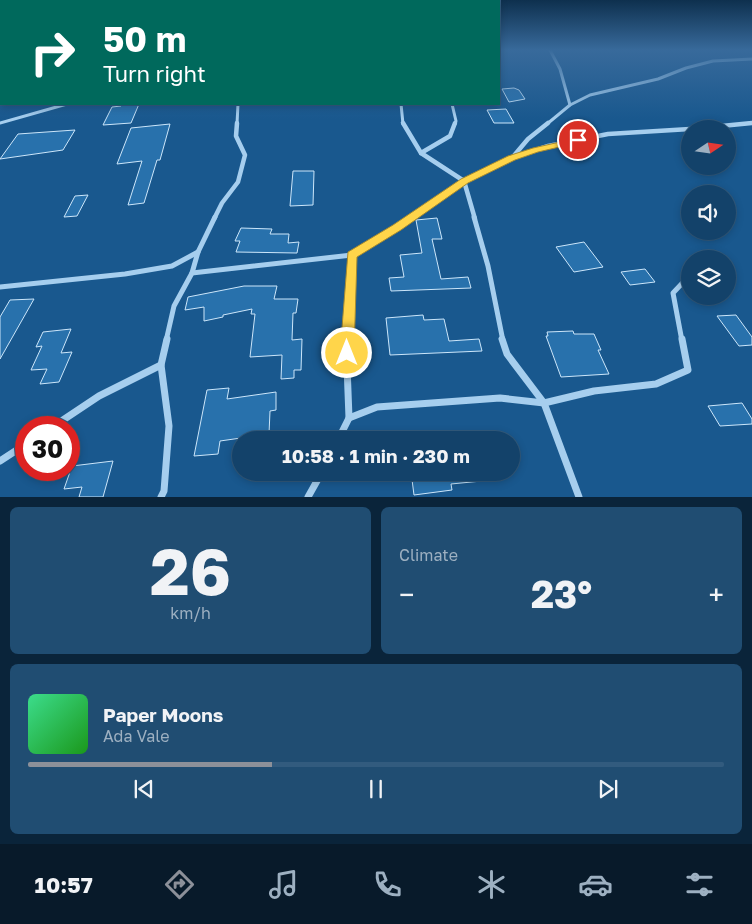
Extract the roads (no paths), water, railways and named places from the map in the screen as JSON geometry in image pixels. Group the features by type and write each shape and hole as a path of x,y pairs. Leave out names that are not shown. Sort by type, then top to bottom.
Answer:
{"street":[{"path":"561,73 570,105"},
{"path":"512,158 528,139 570,105 598,93 658,80 674,73"},
{"path":"0,123 64,105"},
{"path":"161,496 164,491 169,426 161,365 174,306 192,273 198,252 222,203 238,182 245,155 236,136 238,105"},
{"path":"402,105 403,125 421,153 464,181 488,266 499,330 507,354 544,403 579,496"},
{"path":"421,153 450,136 456,121 452,105"},
{"path":"736,125 752,123"},
{"path":"192,273 352,255 397,228 464,181 512,158 548,146 608,134 681,130"},
{"path":"0,287 65,281 172,266 198,252"},
{"path":"342,431 349,418 346,337 352,255"},
{"path":"349,418 377,407 386,406 500,398 544,403 594,391 656,384 688,370 677,324 673,293 681,285"},
{"path":"69,416 99,396 161,365"},
{"path":"0,461 15,451"},
{"path":"308,496 317,481"}]}
